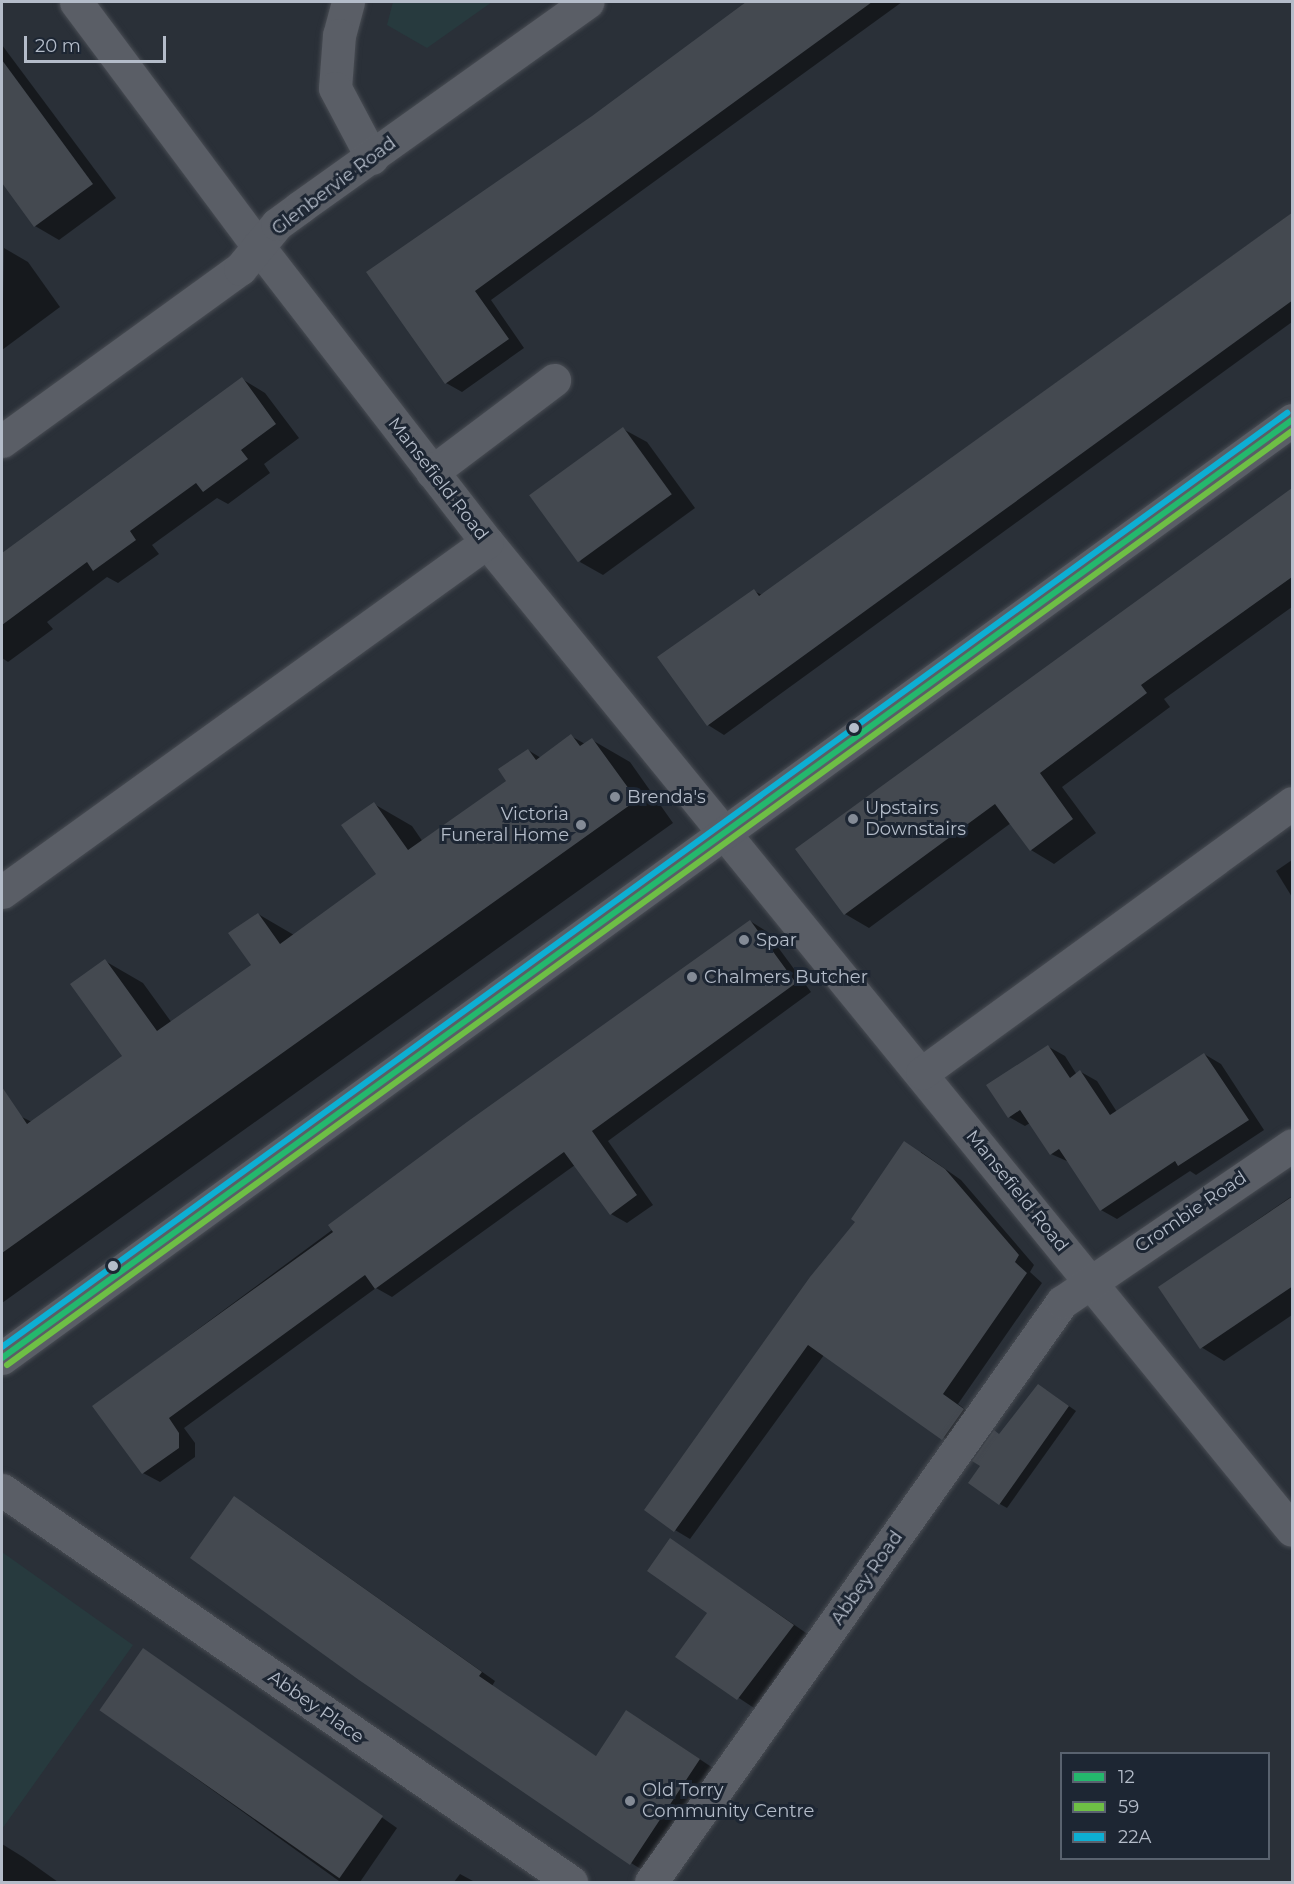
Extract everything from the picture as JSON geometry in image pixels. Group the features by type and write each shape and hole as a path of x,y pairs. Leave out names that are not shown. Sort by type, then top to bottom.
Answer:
{"street":[{"name":"Mansefield Road","path":"76,2 258,246 487,542 922,1072 1293,1530"},
{"path":"348,2 339,35 335,88 372,158"},
{"name":"Glenbervie Road","path":"2,441 240,269 258,246 285,219 587,2"},
{"path":"432,472 554,380"},
{"path":"2,1358 1293,420"},
{"path":"2,892 487,542"},
{"path":"922,1072 1293,803"},
{"name":"Crombie Road","path":"1090,1280 1293,1145"},
{"name":"Abbey Road","path":"651,1882 1062,1302 1090,1280"},
{"name":"Abbey Place","path":"2,1490 571,1882"}],"green space":[{"path":"393,2 492,2 427,48 387,25"},
{"path":"2,1552 133,1645 2,1829"}],"building":[{"path":"746,2 872,2 475,291 509,339 445,384 366,272 592,116"},
{"path":"2,60 93,184 34,227 2,183"},
{"path":"1293,212 1293,300 707,726 657,657 754,589 759,596"},
{"path":"242,377 276,424 241,450 248,459 203,492 196,483 130,531 136,540 93,571 87,562 2,625 2,553"},
{"path":"623,427 672,494 578,562 529,495"},
{"path":"1292,488 1292,577 1141,685 1147,693 1040,773 1073,819 1030,851 995,804 844,915 795,849"},
{"path":"571,734 580,746 592,738 637,800 2,1253 2,1087 27,1124 122,1056 70,984 105,959 157,1031 251,965 228,933 258,913 280,944 376,874 341,825 374,802 408,850 506,781 498,769 528,749 536,760"},
{"path":"750,920 796,983 592,1131 637,1195 610,1215 564,1152 375,1289 365,1275 169,1418 179,1433 179,1448 142,1474 92,1406 333,1232 328,1225 467,1122"},
{"path":"1048,1045 1070,1078 1080,1070 1110,1115 1204,1053 1249,1120 1178,1166 1175,1161 1100,1211 1059,1149 1050,1155 1020,1110 1008,1118 986,1085"},
{"path":"904,1141 945,1169 1019,1255 1015,1262 1027,1273 943,1394 964,1409 942,1440 808,1345 674,1532 644,1510 810,1277 855,1222 851,1219"},
{"path":"1293,1196 1293,1286 1200,1349 1158,1287"},
{"path":"1038,1384 1069,1406 999,1505 968,1483 980,1466 972,1461 994,1430 999,1434"},
{"path":"234,1496 482,1672 479,1676 596,1756 626,1710 700,1759 630,1865 359,1680 190,1558"},
{"path":"670,1538 794,1625 737,1700 675,1657 707,1613 647,1571"},
{"path":"143,1648 383,1816 339,1878 99,1710"}],"transit line":[{"name":"22A","path":"2,1347 1287,413"},
{"name":"12","path":"2,1358 1292,420"},
{"name":"59","path":"7,1365 1292,431"}],"place":[{"name":"Brenda's","path":"615,797"},
{"name":"Upstairs Downstairs","path":"853,819"},
{"name":"Victoria Funeral Home","path":"581,825"},
{"name":"Spar","path":"744,940"},
{"name":"Chalmers Butcher","path":"692,977"},
{"name":"Old Torry Community Centre","path":"630,1801"}]}
